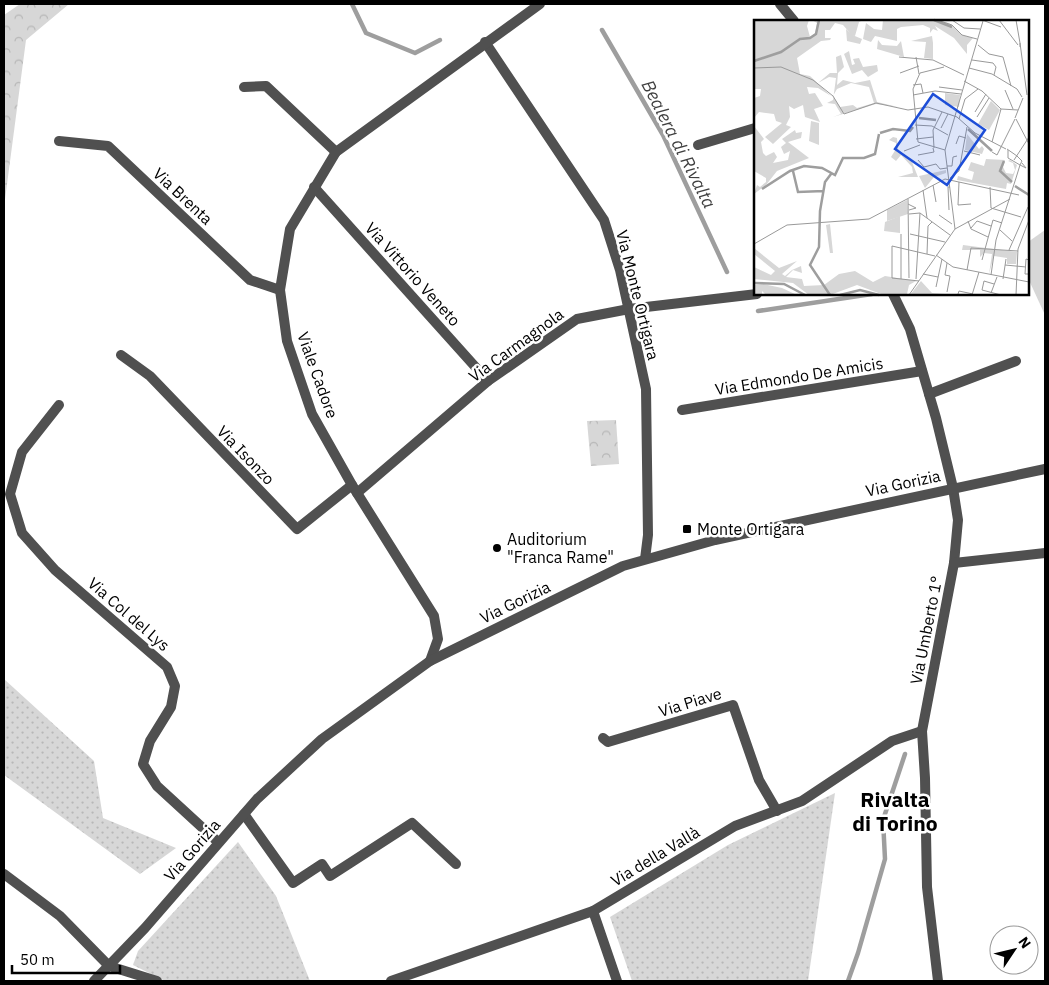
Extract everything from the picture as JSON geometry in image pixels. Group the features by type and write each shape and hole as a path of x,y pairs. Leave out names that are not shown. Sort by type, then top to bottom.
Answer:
{"street":[{"name":"Viale Cadore","path":"430,661 438,639 434,616 355,489 312,414 287,341 280,290 290,229 336,152 485,42 540,4"},
{"path":"780,4 793,20"},
{"name":"Via Monte Ortigara","path":"485,42 604,220 620,270 646,389 648,536 645,560"},
{"path":"244,86 266,86 336,152"},
{"path":"698,145 754,128"},
{"name":"Via Brenta","path":"60,140 108,146 250,280 280,290"},
{"name":"Via Vittorio Veneto","path":"314,188 488,381"},
{"name":"Via Carmagnola","path":"355,489 488,381 577,319 629,310 754,294"},
{"name":"Via Umberto 1°","path":"894,295 910,329 929,394 953,488 958,520 954,563 922,731 927,887 938,981"},
{"name":"Via Isonzo","path":"121,355 150,376 297,529 355,489"},
{"path":"929,394 1016,362"},
{"name":"Via Edmondo De Amicis","path":"682,410 922,371"},
{"name":"Via Col del Lys","path":"60,405 22,452 10,494 22,533 55,570 167,667 174,686 171,707 150,741 143,764 157,786 218,842"},
{"name":"Via Gorizia","path":"94,981 145,928 257,798 322,739 430,661 623,566 715,540 1045,469"},
{"path":"954,563 1045,553"},
{"name":"Via Piave","path":"603,738 608,742 733,705 759,780 777,811"},
{"name":"Via della Vallà","path":"391,981 593,911 735,826 802,801 892,741 922,731"},
{"path":"244,814 293,883 322,864 330,876 412,823 456,864"},
{"path":"4,874 60,916 108,966 157,981"},
{"path":"593,911 617,981"},
{"path":"105,981 108,966"}],"green space":[{"path":"20,4 69,4 26,40 4,207 4,15"},
{"path":"1045,230 1045,315 1029,280 1029,241"},
{"path":"616,420 619,464 591,466 587,421"},
{"path":"4,679 94,761 103,818 176,848 140,874 4,775"},
{"path":"835,793 808,981 632,981 610,917 728,845"},
{"path":"238,842 276,896 310,981 165,981 133,965 138,951"}],"waterway":[{"name":"Bealera di Rivalta","path":"352,4 366,33 415,53 440,40"},
{"name":"Bealera di Rivalta","path":"602,30 663,135 727,272"},
{"name":"Bealera di Rivalta","path":"758,311 865,295"},
{"name":"Bealera di Rivalta","path":"848,981 885,859 883,820 905,754"}],"place":[{"name":"Monte Ortigara","path":"687,529"},
{"name":"Auditorium \"Franca Rame\"","path":"497,548"}],"district":[{"name":"Rivalta di Torino","path":"895,811"}]}
